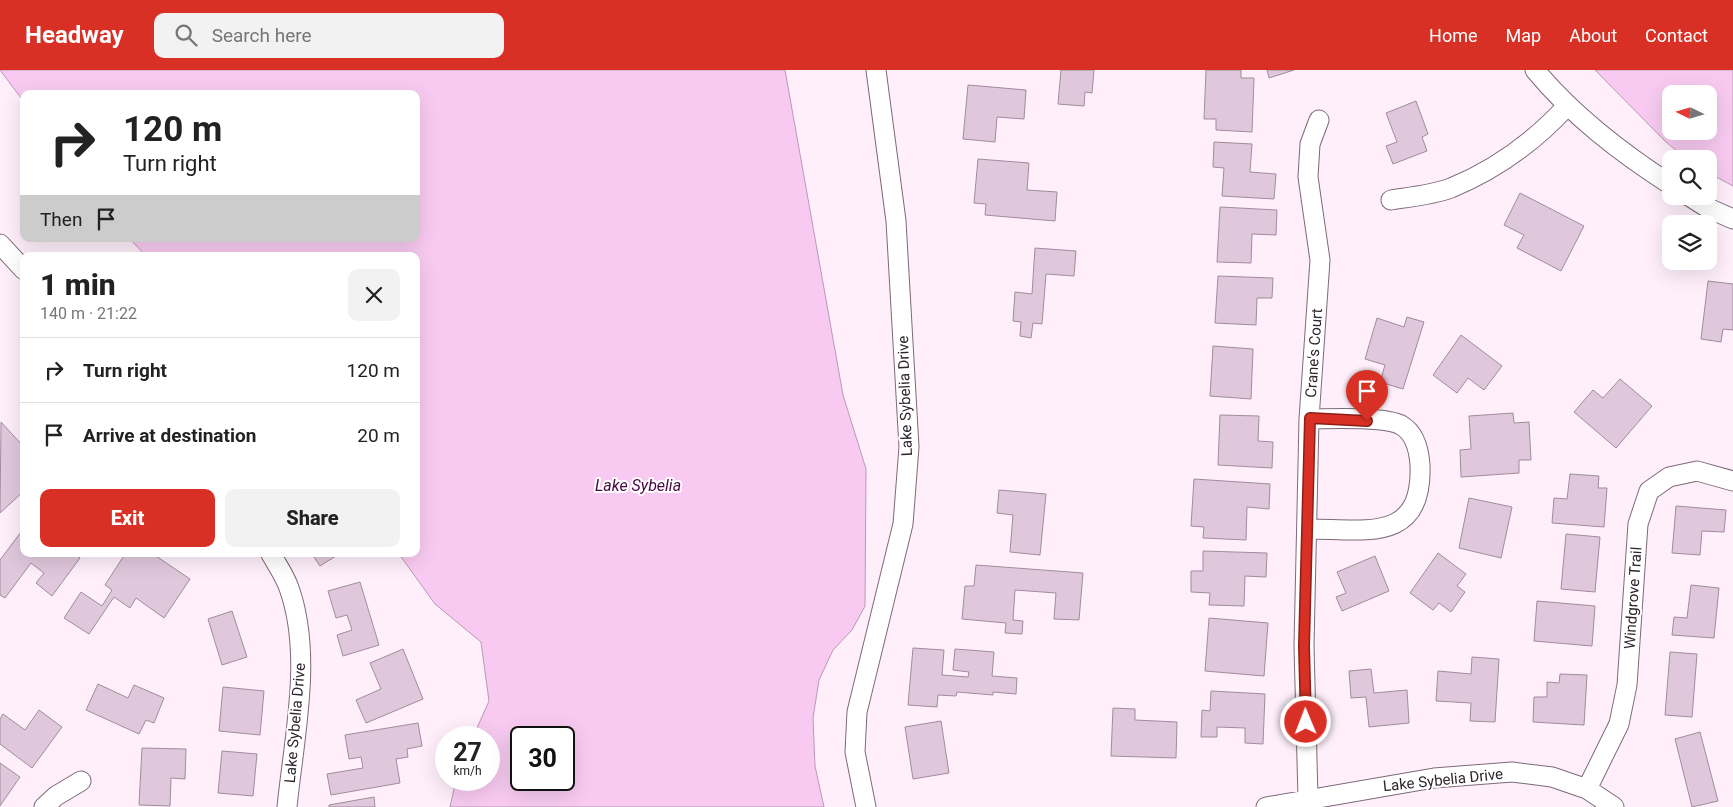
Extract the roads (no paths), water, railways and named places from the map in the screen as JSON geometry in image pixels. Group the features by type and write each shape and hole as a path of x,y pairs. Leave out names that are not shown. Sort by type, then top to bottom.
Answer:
{"street":[{"name":"Lake Sybelia Drive","path":"866,807 855,752 857,712 903,524 909,447 896,220 876,70"},
{"path":"1535,70 1567,106 1590,127 1662,179"},
{"path":"1390,200 1450,188 1487,169 1516,153 1543,133 1567,106"},
{"name":"Crane's Court","path":"1308,798 1304,646 1310,418 1320,260 1308,177 1310,144 1319,120"},
{"path":"1704,205 1733,219"},
{"path":"0,244 20,266"},
{"path":"1308,529 1381,530 1402,521 1412,511 1418,494 1420,464 1415,438 1401,426 1386,421 1310,418"},
{"name":"Windgrove Trail","path":"1587,789 1619,724 1627,685 1638,524 1649,491 1669,477 1697,471 1725,477 1733,482"},
{"name":"Lake Sybelia Drive","path":"273,557 289,586 298,623 302,663 287,807"},
{"name":"Lake Sybelia Drive","path":"1266,807 1308,798 1434,778 1512,772 1552,777 1587,789 1614,807"},
{"path":"44,807 56,796 81,781"}],"water":[{"name":"Lake Sybelia","path":"0,70 785,70 843,395 866,469 865,606 852,630 833,650 819,680 813,718 815,766 824,807 450,807 454,791 500,791 500,726 478,726 489,701 481,642 435,604 401,557 420,557 420,252 142,252 133,242 420,242 420,90 20,90 20,97"},
{"path":"1595,70 1733,70 1733,186 1717,177 1717,150 1676,150 1664,140 1718,140 1718,85 1662,85 1662,138"}]}
